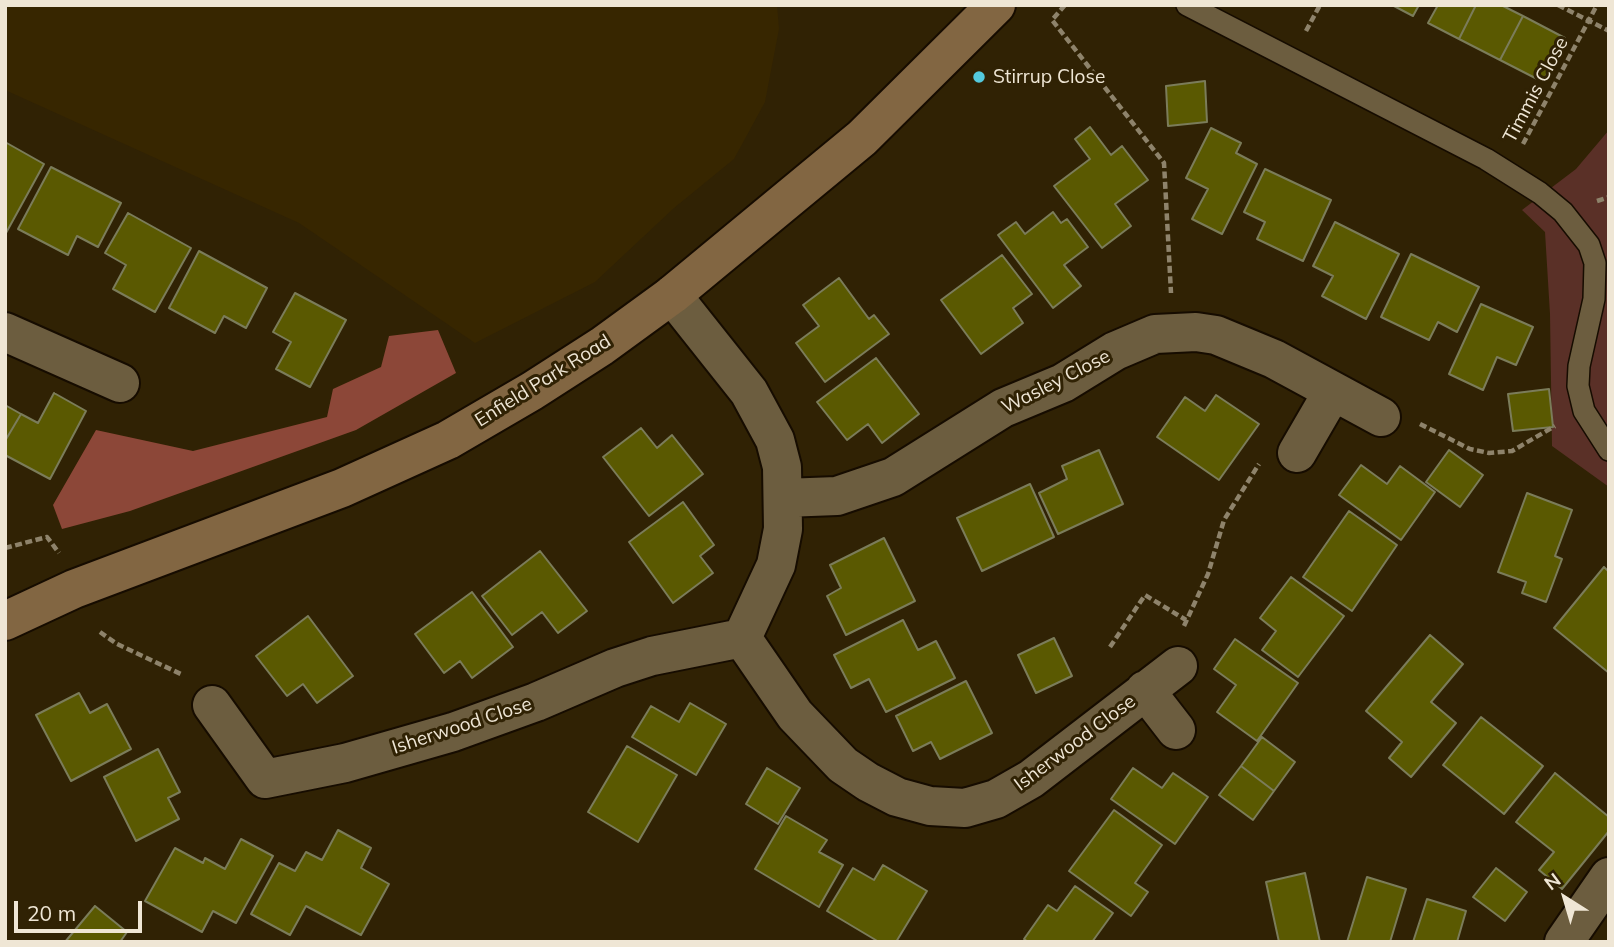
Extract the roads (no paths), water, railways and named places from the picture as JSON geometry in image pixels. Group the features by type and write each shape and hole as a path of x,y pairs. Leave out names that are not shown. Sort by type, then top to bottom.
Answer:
{"street":[{"name":"Enfield Park Road","path":"5,621 74,589 342,488 448,440 602,346 672,295 862,138 996,5"},
{"path":"672,295 749,392 763,415 782,467 783,529 776,565 742,638"},
{"path":"5,332 120,383"},
{"name":"Wasley Close","path":"784,498 838,496 882,481 931,456 1003,408 1063,383 1137,340 1174,332 1216,335 1274,359 1381,417"},
{"path":"1297,453 1333,391"},
{"name":"Isherwood Close","path":"212,705 265,779 345,763 453,732 652,656 742,638 795,715 843,765 897,797 930,806 965,808 996,799 1031,779 1178,666"},
{"name":"Isherwood Close","path":"1145,690 1176,730"},
{"path":"1564,942 1609,877"}],"lane":[{"path":"1187,5 1508,173 1563,212 1589,245 1595,263 1594,299 1578,366 1578,386 1584,411 1609,450"}],"place":[{"name":"Stirrup Close","path":"979,77"}]}
